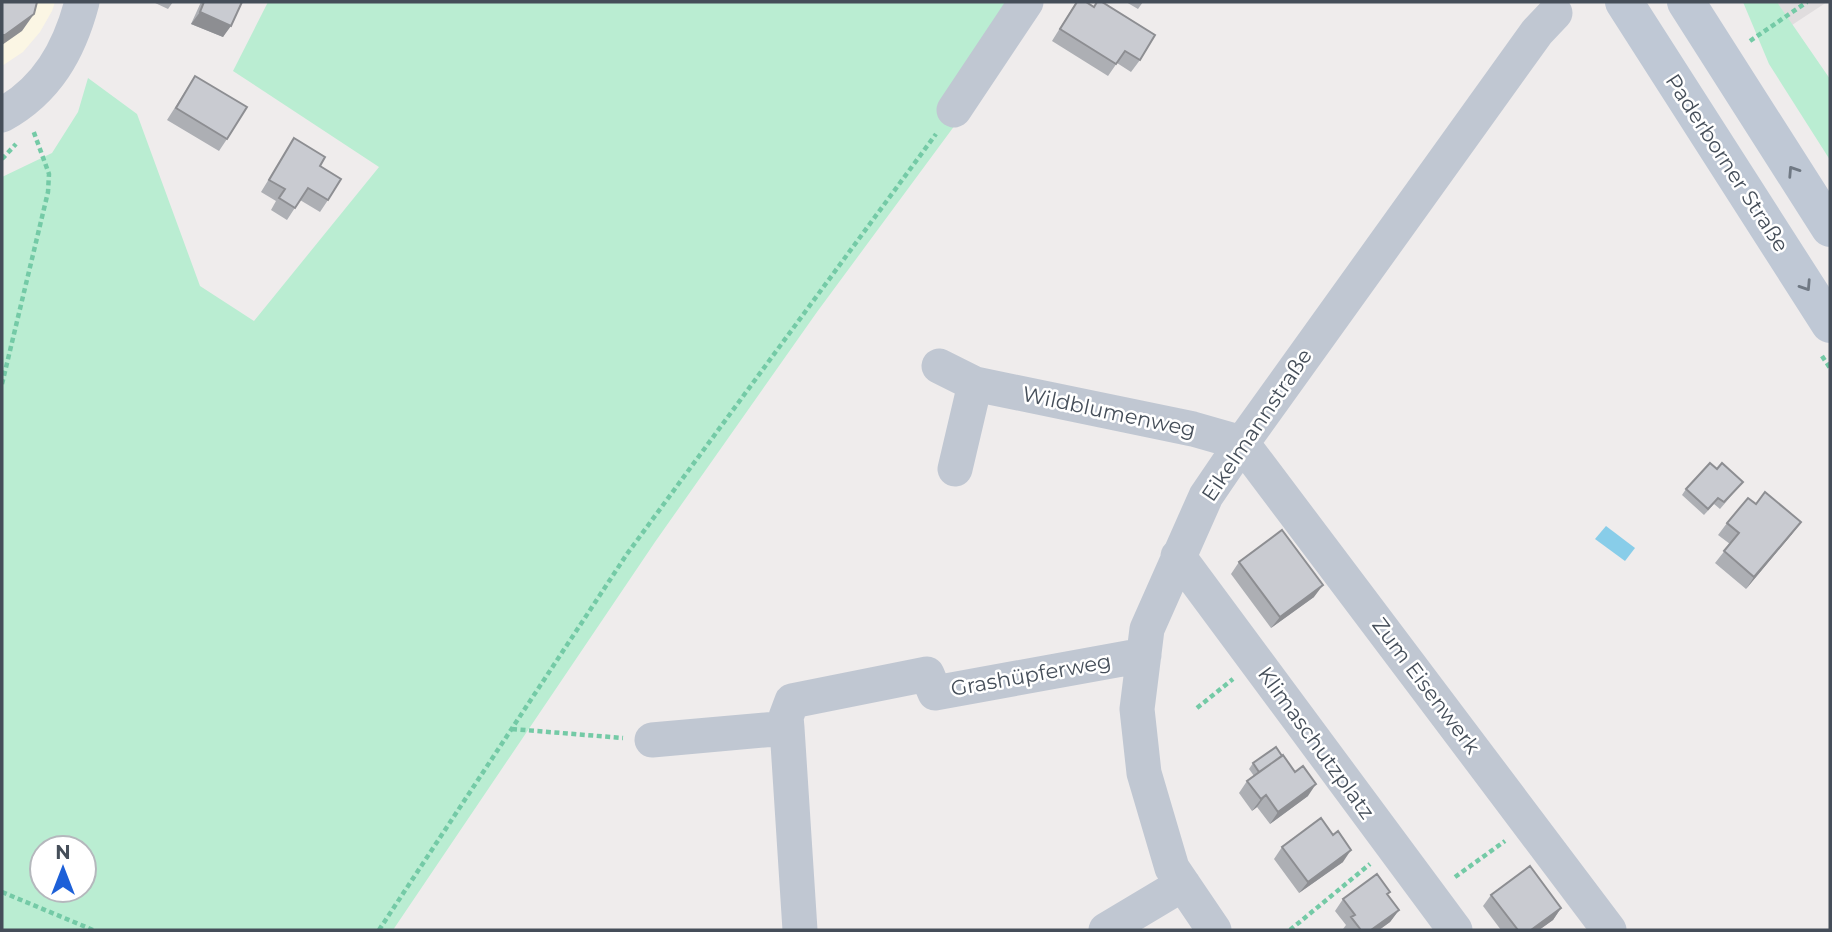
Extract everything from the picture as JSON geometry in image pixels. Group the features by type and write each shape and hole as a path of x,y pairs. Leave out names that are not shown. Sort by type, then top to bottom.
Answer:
{"main road":[{"name":"Paderborner Straße","path":"1624,2 1830,324"},
{"path":"1686,2 1830,228"}],"street":[{"path":"12,109 42,85 58,64 73,34 82,2"},
{"path":"954,110 1026,2"},
{"name":"Eikelmannstraße","path":"1213,930 1172,868 1144,774 1137,709 1147,629 1206,496 1536,32 1555,13"},
{"name":"Wildblumenweg","path":"939,366 975,384 1193,429 1242,443"},
{"path":"955,469 975,384"},
{"name":"Zum Eisenwerk","path":"1242,443 1609,930"},
{"name":"Klimaschutzplatz","path":"1178,556 1454,930"},
{"name":"Grashüpferweg","path":"800,930 786,717 792,701 927,674 935,692 1144,655"},
{"path":"652,740 787,728"},
{"path":"1106,930 1183,884"}],"path":[{"path":"1745,44 1807,2"},
{"path":"2,384 48,192 49,174 12,109"},
{"path":"379,930 627,554 954,110"},
{"path":"1197,708 1256,662"},
{"path":"512,729 652,740"},
{"path":"1429,896 1529,824"},
{"path":"1290,930 1392,846"},
{"path":"2,892 93,930"}],"shaded area":[{"path":"2,2 55,2 40,32 23,52 2,66"},
{"path":"1777,2 1827,2 1792,25"}],"green space":[{"path":"268,2 1014,2 1003,60 817,312 655,542 393,930 2,930 2,177 52,153 78,112 88,78 137,114 200,286 254,321 379,167 233,71"},
{"path":"1743,2 1777,2 1830,79 1830,160 1769,64"}],"water":[{"path":"1606,526 1635,548 1625,561 1595,539"}],"building":[{"path":"2,2 37,2 34,14 2,35"},
{"path":"204,2 242,2 231,26 200,12"},
{"path":"1077,2 1086,2 1094,7 1097,2 1102,2 1155,35 1140,60 1125,51 1116,64 1060,29"},
{"path":"195,76 247,107 227,139 176,108"},
{"path":"294,138 325,157 320,166 341,179 328,200 308,188 295,208 279,198 285,189 269,180"},
{"path":"1710,463 1717,469 1722,463 1743,482 1724,502 1718,498 1708,509 1686,489"},
{"path":"1765,492 1801,522 1754,577 1724,551 1739,533 1727,523 1748,498 1756,504"},
{"path":"1282,530 1323,585 1280,617 1239,562"},
{"path":"1276,747 1282,756 1259,772 1253,763"},
{"path":"1283,755 1295,772 1303,766 1316,784 1278,812 1266,795 1261,799 1247,781"},
{"path":"1321,818 1333,835 1338,831 1351,850 1308,882 1282,847"},
{"path":"1530,866 1561,908 1531,930 1518,930 1491,895"},
{"path":"1377,874 1399,910 1371,930 1361,930 1351,917 1355,915 1343,899"}]}
